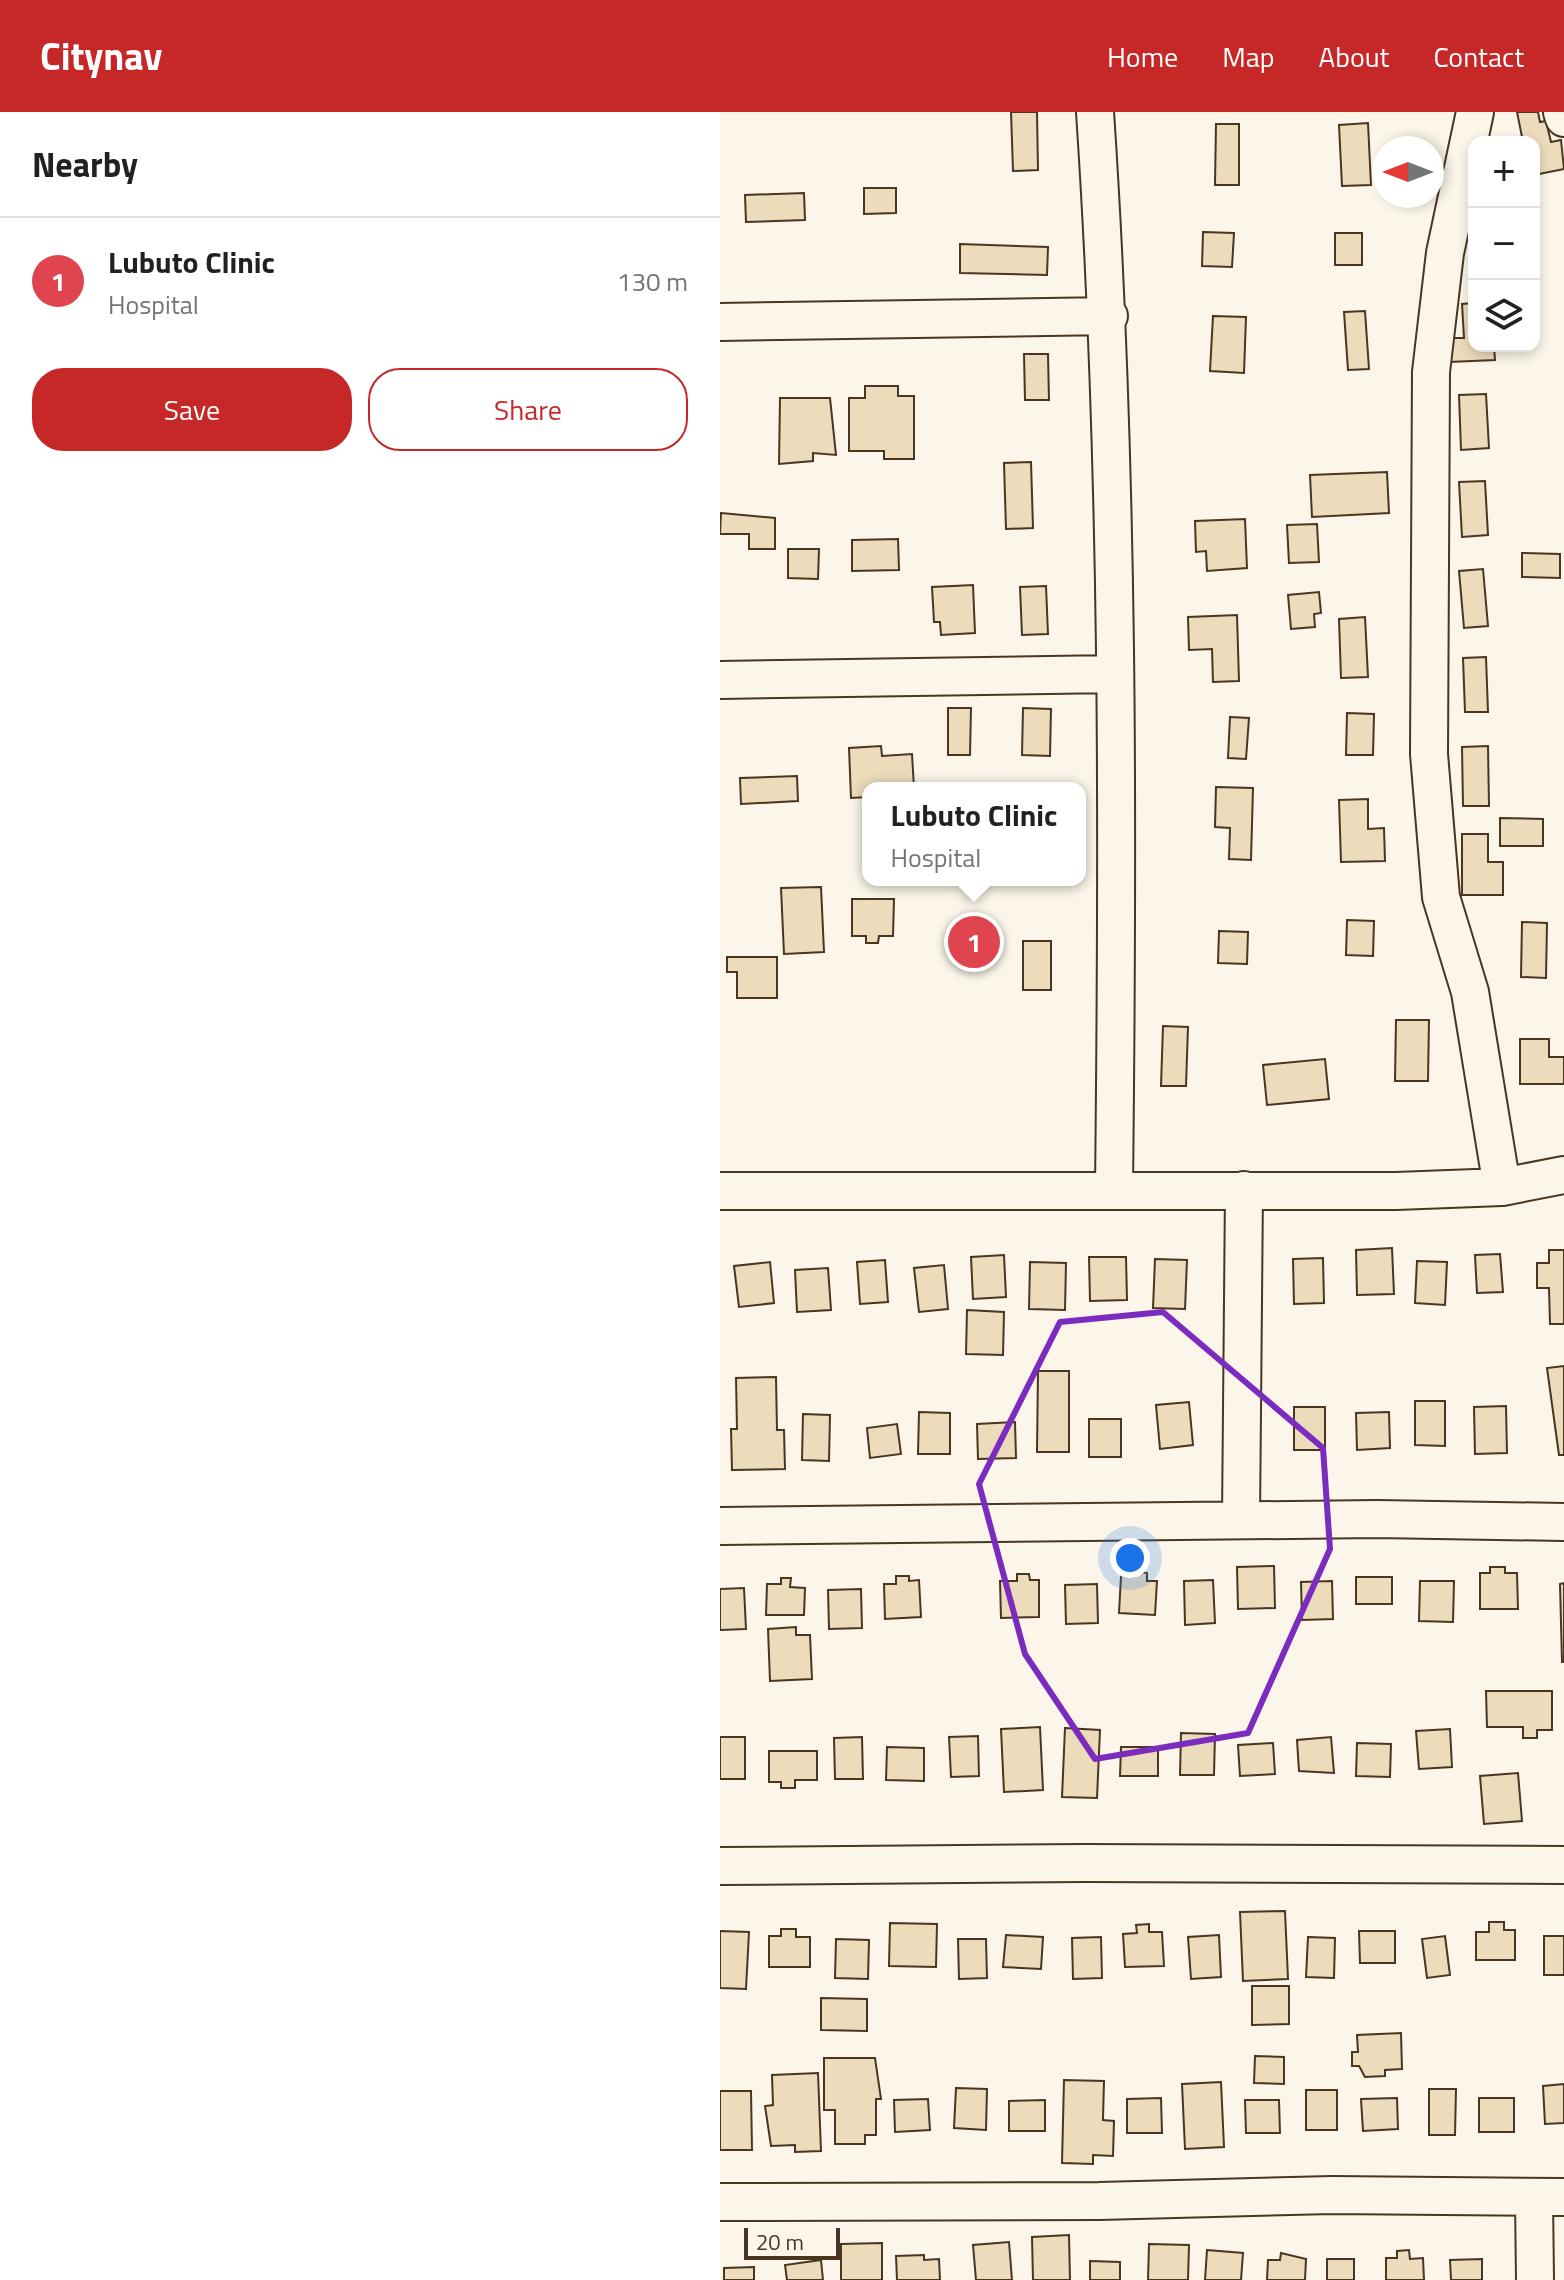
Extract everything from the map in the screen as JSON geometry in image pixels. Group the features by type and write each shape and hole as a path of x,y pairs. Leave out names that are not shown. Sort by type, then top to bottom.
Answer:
{"street":[{"path":"1095,112 1109,316 1114,674 1114,1189"},
{"path":"1475,112 1445,253 1431,372 1429,754 1441,897 1470,992 1502,1187"},
{"path":"1562,112 1564,118"},
{"path":"720,322 1109,316"},
{"path":"720,680 1114,674"},
{"path":"720,1191 1396,1191 1502,1187 1564,1175"},
{"path":"1241,1520 1244,1190"},
{"path":"720,1526 1241,1520 1564,1522"},
{"path":"720,1866 1068,1863 1564,1865"},
{"path":"720,2202 1099,2201 1332,2195 1549,2198 1535,2280"}],"highlighted area":[{"path":"1163,1312 1323,1448 1330,1549 1248,1733 1095,1759 1025,1654 979,1484 1060,1322"}],"building":[{"path":"1011,112 1037,112 1038,170 1013,171"},
{"path":"1517,112 1538,112 1540,122 1546,121 1551,142 1561,140 1564,169 1540,174 1540,136 1522,136"},
{"path":"1368,123 1371,185 1342,186 1339,125"},
{"path":"1216,124 1239,124 1239,185 1215,185"},
{"path":"864,188 896,188 896,213 864,214"},
{"path":"804,193 805,220 746,222 745,195"},
{"path":"1203,232 1234,233 1232,267 1202,266"},
{"path":"1335,233 1362,233 1362,265 1335,265"},
{"path":"960,244 1048,247 1047,275 960,273"},
{"path":"1462,304 1468,304 1468,352 1494,352 1495,360 1449,362 1448,338 1464,338"},
{"path":"1365,311 1369,369 1348,370 1344,312"},
{"path":"1213,316 1246,317 1244,373 1210,371"},
{"path":"1024,354 1048,354 1049,400 1025,400"},
{"path":"865,386 898,386 898,396 914,396 914,459 884,459 884,451 849,451 849,398 865,398"},
{"path":"1486,394 1489,448 1461,450 1459,395"},
{"path":"780,398 830,398 836,455 813,453 813,461 779,464"},
{"path":"1031,462 1033,528 1006,529 1004,463"},
{"path":"1387,472 1389,513 1312,517 1310,475"},
{"path":"1485,481 1488,535 1462,537 1459,482"},
{"path":"721,513 775,518 775,549 749,549 749,534 720,534"},
{"path":"1245,519 1247,568 1207,571 1206,551 1196,552 1195,521"},
{"path":"1317,524 1319,562 1289,563 1287,525"},
{"path":"898,539 899,570 852,571 852,540"},
{"path":"788,549 819,549 818,579 788,578"},
{"path":"1522,553 1560,554 1560,578 1522,577"},
{"path":"1483,569 1488,626 1464,628 1459,571"},
{"path":"973,585 975,633 941,635 940,622 934,622 932,587"},
{"path":"1046,586 1048,634 1022,635 1020,587"},
{"path":"1319,592 1321,613 1314,614 1315,627 1291,629 1288,595"},
{"path":"1237,615 1239,681 1213,682 1212,649 1189,650 1188,617"},
{"path":"1365,617 1368,677 1341,678 1339,619"},
{"path":"1486,657 1488,712 1465,712 1463,658"},
{"path":"948,708 971,708 970,755 948,755"},
{"path":"1023,708 1051,709 1050,756 1022,755"},
{"path":"1347,713 1374,714 1373,755 1346,755"},
{"path":"1230,717 1249,718 1246,759 1228,758"},
{"path":"881,746 882,756 912,754 914,782 862,782 862,797 851,798 849,748"},
{"path":"1488,746 1489,806 1463,806 1462,747"},
{"path":"797,776 798,801 741,804 740,778"},
{"path":"1216,787 1253,788 1251,860 1229,859 1230,828 1215,827"},
{"path":"1368,799 1368,829 1384,828 1385,861 1341,862 1339,800"},
{"path":"1500,818 1543,819 1543,846 1500,846"},
{"path":"1462,834 1488,834 1488,862 1503,862 1503,895 1462,895"},
{"path":"821,887 824,952 784,954 781,888"},
{"path":"852,899 894,899 893,936 879,936 878,943 866,943 866,936 852,936"},
{"path":"1347,920 1374,921 1373,956 1346,955"},
{"path":"1522,922 1547,923 1546,978 1521,977"},
{"path":"1219,931 1248,932 1247,964 1218,963"},
{"path":"1023,941 1051,941 1051,990 1023,990"},
{"path":"727,957 777,957 777,998 737,998 737,972 727,972"},
{"path":"1396,1020 1429,1020 1428,1081 1395,1081"},
{"path":"1163,1026 1188,1027 1186,1086 1161,1086"},
{"path":"1520,1039 1549,1039 1549,1057 1564,1057 1564,1084 1520,1084"},
{"path":"1325,1059 1329,1099 1267,1105 1263,1065"},
{"path":"1392,1248 1394,1294 1357,1295 1356,1250"},
{"path":"1549,1250 1564,1250 1564,1324 1550,1324 1549,1288 1537,1288 1537,1263 1549,1263"},
{"path":"1500,1254 1503,1292 1477,1293 1475,1255"},
{"path":"1004,1255 1006,1297 973,1299 971,1257"},
{"path":"1089,1257 1126,1257 1127,1300 1090,1301"},
{"path":"1323,1258 1324,1303 1294,1304 1293,1259"},
{"path":"1155,1259 1187,1260 1185,1309 1153,1308"},
{"path":"885,1260 888,1302 860,1304 857,1262"},
{"path":"1417,1261 1447,1262 1445,1305 1415,1303"},
{"path":"770,1262 774,1303 739,1307 734,1266"},
{"path":"1030,1262 1066,1263 1065,1310 1029,1309"},
{"path":"944,1265 948,1309 919,1312 914,1268"},
{"path":"828,1268 831,1310 797,1312 795,1270"},
{"path":"967,1310 1004,1312 1003,1355 966,1354"},
{"path":"1564,1366 1564,1455 1559,1455 1547,1368"},
{"path":"1038,1371 1069,1371 1069,1452 1037,1452"},
{"path":"776,1377 777,1430 784,1430 785,1469 732,1470 731,1429 737,1429 736,1378"},
{"path":"1415,1401 1445,1401 1445,1446 1415,1445"},
{"path":"1189,1402 1193,1445 1160,1449 1156,1405"},
{"path":"1506,1406 1507,1453 1475,1454 1474,1407"},
{"path":"1294,1407 1325,1407 1325,1450 1294,1450"},
{"path":"919,1412 950,1413 950,1454 918,1454"},
{"path":"1389,1412 1390,1448 1357,1450 1356,1413"},
{"path":"803,1414 830,1415 829,1461 802,1460"},
{"path":"1089,1419 1121,1419 1121,1457 1089,1457"},
{"path":"1015,1422 1016,1458 978,1459 977,1424"},
{"path":"897,1424 901,1454 870,1458 867,1428"},
{"path":"1274,1566 1275,1608 1238,1609 1237,1567"},
{"path":"1490,1567 1505,1567 1505,1573 1517,1573 1518,1609 1480,1609 1480,1573 1490,1573"},
{"path":"1134,1571 1147,1573 1147,1581 1157,1581 1155,1615 1119,1613 1121,1576 1134,1577"},
{"path":"1017,1574 1029,1574 1030,1580 1039,1580 1039,1617 1001,1618 1000,1581 1017,1581"},
{"path":"896,1576 909,1576 909,1581 919,1580 921,1617 885,1619 884,1584 896,1584"},
{"path":"1356,1577 1392,1577 1392,1604 1356,1604"},
{"path":"781,1578 791,1578 790,1587 805,1588 804,1615 766,1615 767,1584 781,1584"},
{"path":"1213,1580 1215,1623 1185,1625 1184,1581"},
{"path":"1332,1581 1333,1619 1302,1620 1301,1582"},
{"path":"1420,1581 1454,1581 1453,1622 1419,1621"},
{"path":"1564,1583 1564,1662 1562,1662 1560,1584"},
{"path":"1097,1584 1098,1623 1066,1624 1065,1585"},
{"path":"744,1588 746,1629 720,1630 720,1589"},
{"path":"861,1589 862,1628 829,1629 828,1590"},
{"path":"796,1627 796,1635 810,1635 812,1679 770,1681 768,1629"},
{"path":"1486,1691 1552,1691 1552,1730 1537,1730 1537,1738 1523,1738 1523,1727 1487,1727"},
{"path":"1040,1727 1043,1790 1004,1792 1001,1729"},
{"path":"1065,1728 1100,1730 1097,1798 1062,1797"},
{"path":"1450,1729 1452,1767 1419,1769 1416,1731"},
{"path":"1181,1733 1215,1734 1214,1775 1180,1775"},
{"path":"978,1736 979,1776 951,1777 949,1737"},
{"path":"720,1737 745,1737 745,1779 720,1779"},
{"path":"862,1737 863,1779 835,1779 834,1738"},
{"path":"1331,1737 1334,1773 1299,1771 1297,1740"},
{"path":"1273,1743 1275,1774 1240,1776 1238,1745"},
{"path":"1357,1743 1391,1744 1390,1777 1356,1776"},
{"path":"887,1747 924,1748 924,1781 886,1780"},
{"path":"1121,1747 1158,1747 1158,1776 1120,1776"},
{"path":"769,1751 817,1751 817,1780 795,1780 795,1788 781,1788 781,1782 769,1782"},
{"path":"1518,1773 1522,1821 1484,1824 1480,1776"},
{"path":"1285,1911 1288,1979 1243,1981 1240,1912"},
{"path":"1489,1922 1504,1922 1504,1930 1515,1930 1515,1960 1476,1960 1476,1932 1489,1932"},
{"path":"890,1923 937,1924 936,1967 889,1966"},
{"path":"1149,1924 1149,1932 1162,1932 1164,1966 1125,1967 1123,1934 1137,1933 1136,1925"},
{"path":"781,1929 796,1929 796,1937 810,1937 810,1967 769,1967 769,1936 781,1936"},
{"path":"720,1931 749,1932 746,1989 720,1988"},
{"path":"1359,1931 1395,1931 1395,1963 1360,1963"},
{"path":"1006,1935 1043,1937 1041,1969 1003,1967"},
{"path":"1219,1935 1221,1977 1191,1979 1188,1937"},
{"path":"1445,1936 1450,1975 1427,1978 1422,1939"},
{"path":"1544,1936 1564,1936 1564,1975 1544,1975"},
{"path":"1101,1937 1102,1978 1073,1979 1072,1938"},
{"path":"1308,1937 1335,1938 1334,1978 1306,1977"},
{"path":"836,1939 869,1940 868,1979 835,1978"},
{"path":"958,1939 986,1939 987,1978 959,1979"},
{"path":"1252,1986 1289,1986 1289,2024 1252,2025"},
{"path":"821,1998 867,1999 867,2031 821,2030"},
{"path":"1401,2033 1402,2069 1385,2070 1385,2076 1365,2077 1359,2066 1352,2066 1352,2052 1358,2052 1357,2035"},
{"path":"1255,2056 1284,2057 1284,2084 1254,2083"},
{"path":"824,2058 875,2058 881,2099 876,2099 876,2135 865,2135 865,2144 835,2144 835,2110 824,2110"},
{"path":"818,2073 821,2151 795,2152 795,2145 771,2146 765,2106 773,2105 772,2075"},
{"path":"1064,2080 1104,2081 1103,2120 1114,2121 1113,2156 1093,2155 1093,2164 1062,2163"},
{"path":"1221,2082 1224,2147 1185,2149 1182,2084"},
{"path":"1564,2084 1564,2123 1545,2124 1543,2086"},
{"path":"956,2088 987,2089 986,2130 954,2128"},
{"path":"1429,2089 1456,2089 1455,2135 1429,2135"},
{"path":"1306,2090 1337,2090 1337,2130 1306,2130"},
{"path":"720,2091 751,2091 752,2150 720,2150"},
{"path":"1161,2098 1162,2133 1127,2133 1127,2099"},
{"path":"1397,2098 1398,2129 1363,2131 1361,2099"},
{"path":"1479,2098 1514,2098 1514,2132 1479,2132"},
{"path":"928,2099 930,2130 895,2132 894,2100"},
{"path":"1045,2100 1045,2131 1009,2131 1009,2101"},
{"path":"1245,2100 1279,2100 1280,2133 1246,2133"},
{"path":"1069,2235 1070,2280 1033,2280 1032,2237"},
{"path":"1009,2242 1012,2280 976,2280 973,2245"},
{"path":"882,2243 882,2280 841,2280 841,2244"},
{"path":"1149,2244 1189,2245 1188,2280 1148,2280"},
{"path":"1207,2250 1243,2253 1241,2280 1205,2280"},
{"path":"1409,2250 1410,2259 1423,2258 1424,2280 1386,2280 1386,2258 1397,2258 1397,2251"},
{"path":"1281,2253 1306,2259 1305,2280 1267,2280 1268,2260 1280,2260"},
{"path":"924,2255 924,2260 939,2259 940,2280 897,2280 896,2256"},
{"path":"1327,2259 1354,2259 1354,2280 1327,2280"},
{"path":"1482,2259 1482,2280 1451,2280 1450,2260"},
{"path":"821,2260 823,2280 787,2280 785,2265"},
{"path":"1090,2261 1120,2262 1120,2280 1090,2280"},
{"path":"754,2267 754,2280 724,2280 724,2268"}],"place":[{"name":"Lubuto Clinic","path":"974,942"}]}
